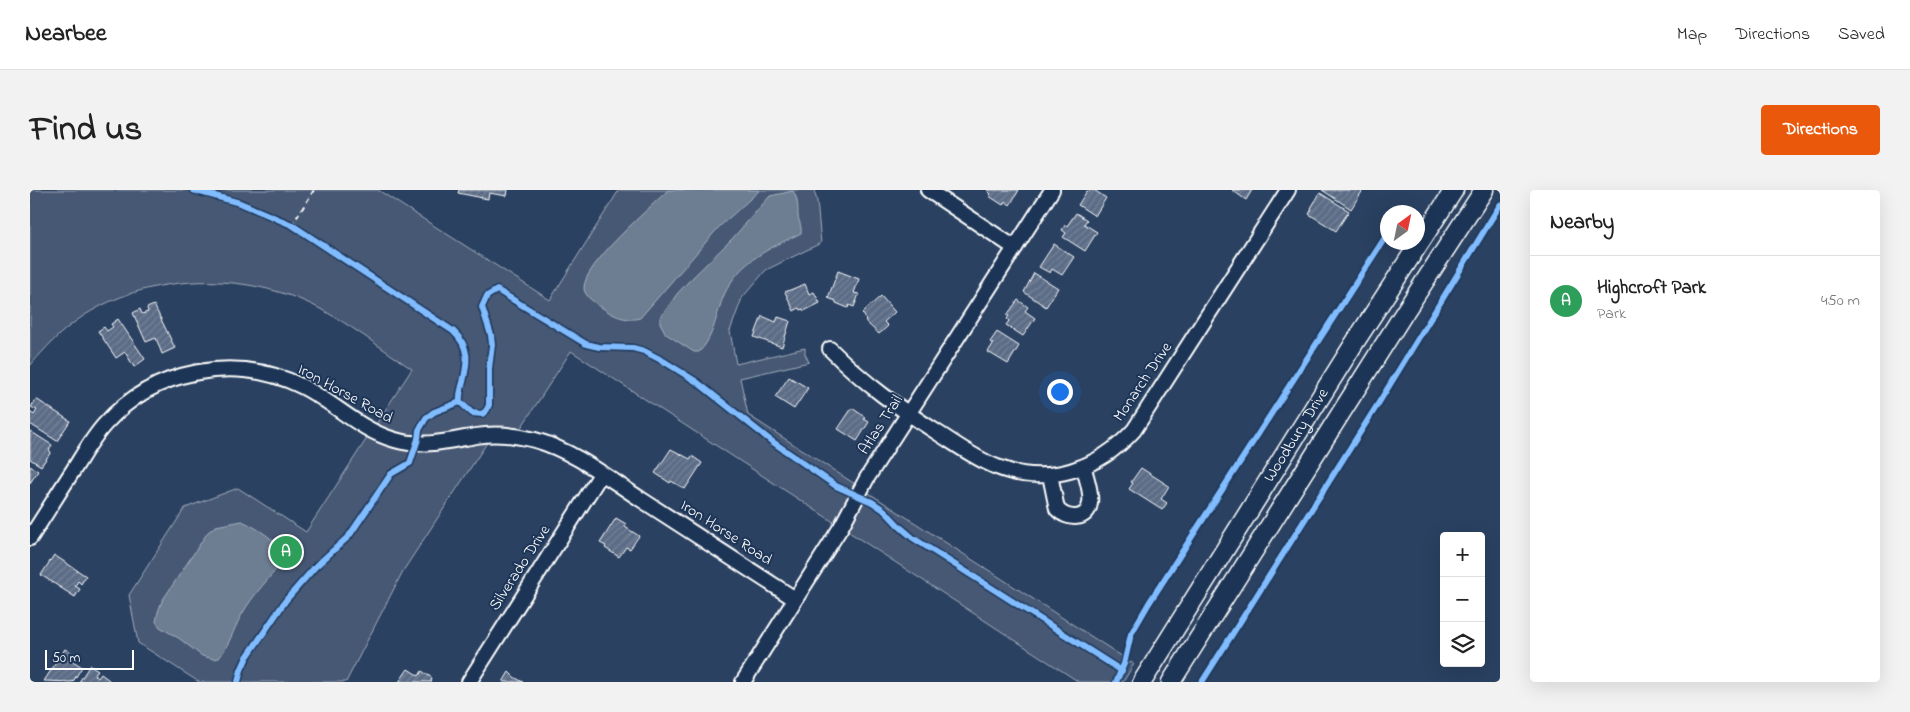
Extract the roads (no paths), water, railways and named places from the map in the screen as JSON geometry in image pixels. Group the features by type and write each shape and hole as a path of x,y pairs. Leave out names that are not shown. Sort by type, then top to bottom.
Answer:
{"main road":[{"name":"Woodbury Drive","path":"1142,682 1350,350 1454,190"},
{"name":"Woodbury Drive","path":"1171,682 1484,190"}],"street":[{"path":"928,190 1015,248"},
{"name":"Atlas Trail","path":"743,682 846,520 867,478 1052,190"},
{"name":"Monarch Drive","path":"830,349 868,384 909,414 984,462 998,468 1028,475 1050,476 1084,468 1111,452 1134,430 1288,190"},
{"name":"Iron Horse Road","path":"30,538 92,441 120,408 143,392 168,380 192,372 220,368 273,375 302,386 368,430 395,440 416,444 432,444 492,435 515,436 556,448 601,474 795,599"},
{"path":"1050,476 1053,498 1057,509 1066,516 1078,517 1087,510 1090,502 1084,468"},
{"name":"Silverado Drive","path":"469,682 601,474"}],"place":[{"name":"Highcroft Park","path":"286,552"}]}
